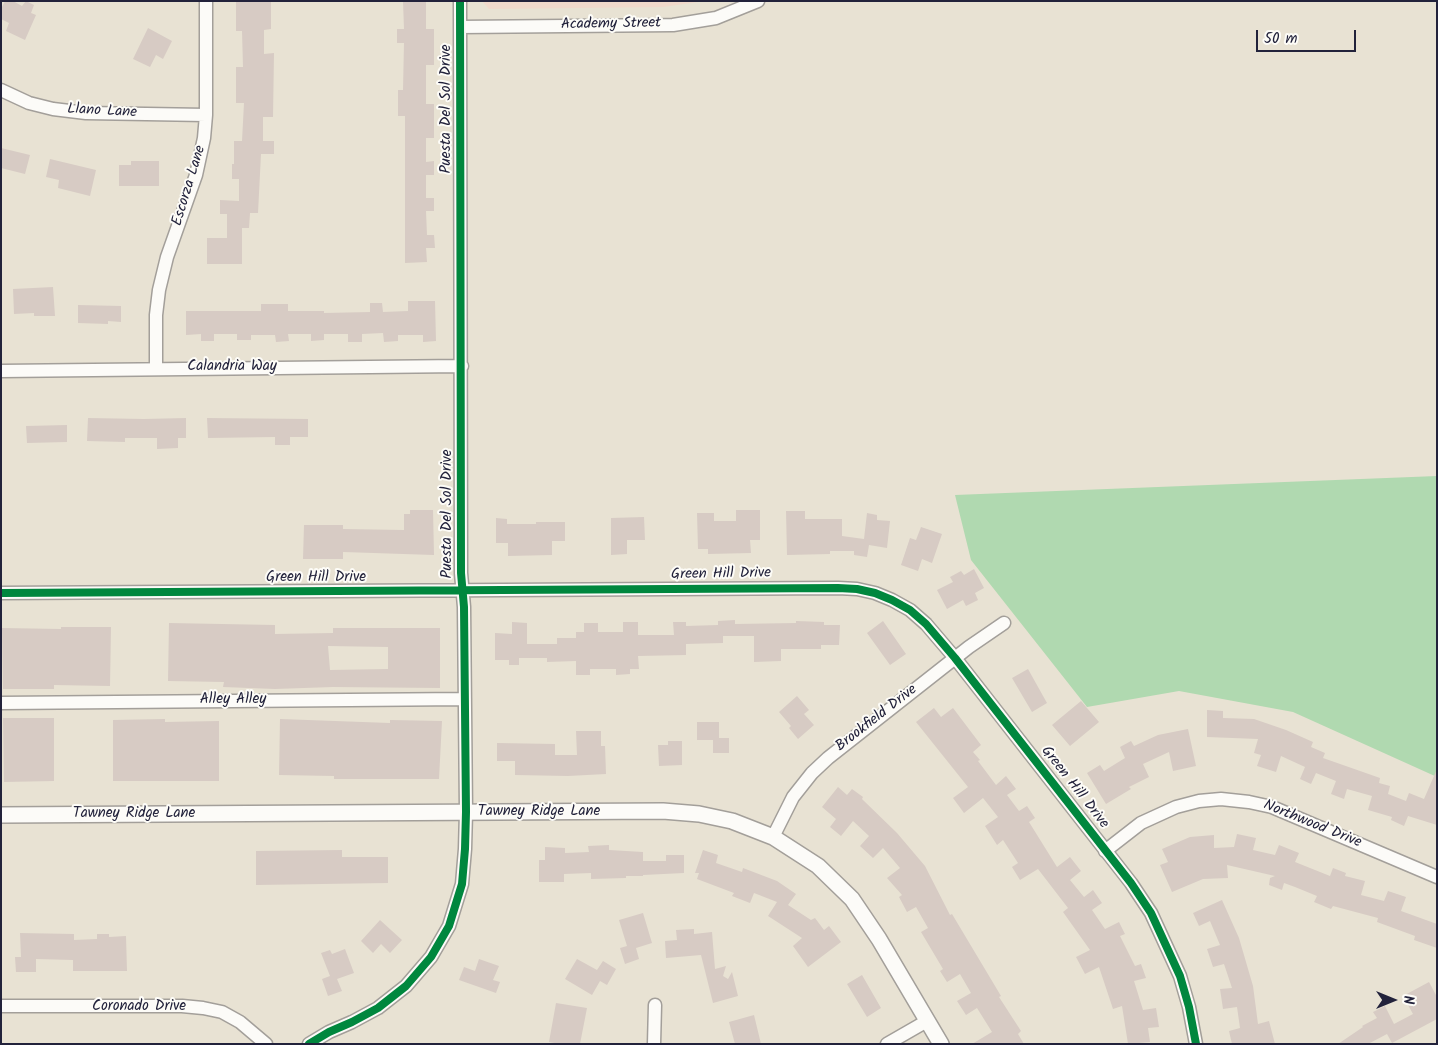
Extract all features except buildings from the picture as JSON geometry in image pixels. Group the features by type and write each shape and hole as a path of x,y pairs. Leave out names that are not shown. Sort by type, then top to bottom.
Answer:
{"street":[{"name":"Escorza Lane","path":"156,368 156,315 159,290 167,257 201,156 206,115 206,1"},
{"name":"Puesta Del Sol Drive","path":"309,1044 378,1008 406,986 431,957 448,926 462,884 466,812 463,591 461,573 460,1"},
{"name":"Academy Street","path":"460,27 673,25 716,18 758,1"},
{"name":"Llano Lane","path":"1,90 29,103 61,110 86,113 206,115"},
{"name":"Calandria Way","path":"1,371 462,366"},
{"name":"Green Hill Drive","path":"1,593 838,588 857,589 875,593 910,610 926,624 955,658 1131,883 1151,913 1180,976 1189,1007 1196,1044"},
{"name":"Brookfield Drive","path":"773,837 793,797 812,773 828,758 969,646 1004,623"},
{"name":"Alley Alley","path":"1,703 465,699"},
{"name":"Northwood Drive","path":"1105,851 1141,823 1176,806 1213,800 1249,802 1272,807 1437,877"},
{"name":"Tawney Ridge Lane","path":"1,815 663,811 699,814 732,821 773,837 818,866 852,900 879,939 941,1044"},
{"path":"654,1044 655,1005"},
{"name":"Coronado Drive","path":"1,1006 182,1006 203,1008 222,1012 240,1022 266,1044"},
{"path":"887,1044 927,1021"}],"shaded area":[{"path":"482,1 705,1 663,7 489,9"}],"green space":[{"path":"1437,476 1437,777 1293,712 1179,691 1087,707 971,560 955,495"}],"cycle path":[{"path":"309,1044 378,1008 406,986 431,957 449,926 462,884 466,812 464,607 461,573 460,1"},
{"path":"1,593 838,588 857,589 875,593 910,610 926,624 955,658 1131,883 1151,913 1180,976 1189,1007 1196,1044"}]}
